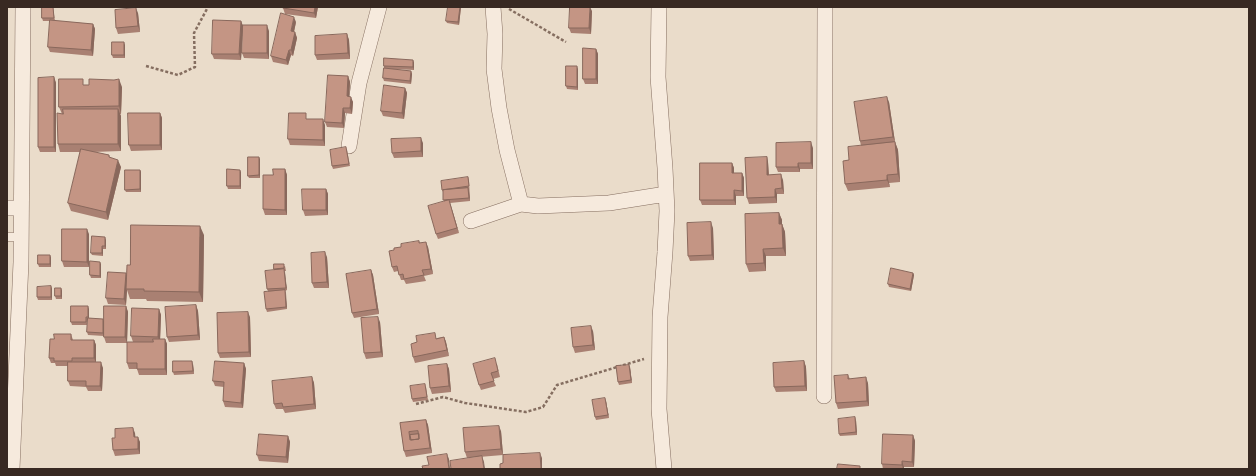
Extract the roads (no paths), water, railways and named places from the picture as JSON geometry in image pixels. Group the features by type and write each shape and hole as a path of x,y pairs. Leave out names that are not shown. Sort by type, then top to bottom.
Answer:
{"street":[{"path":"11,461 14,208 23,7"},
{"path":"349,146 359,83 379,7"},
{"path":"494,7 494,69 498,108 521,204"},
{"path":"659,7 658,77 666,194 665,252 660,317 659,409 664,469"},
{"path":"824,396 825,7"},
{"path":"471,221 521,204 538,206 609,203 666,194"}]}
